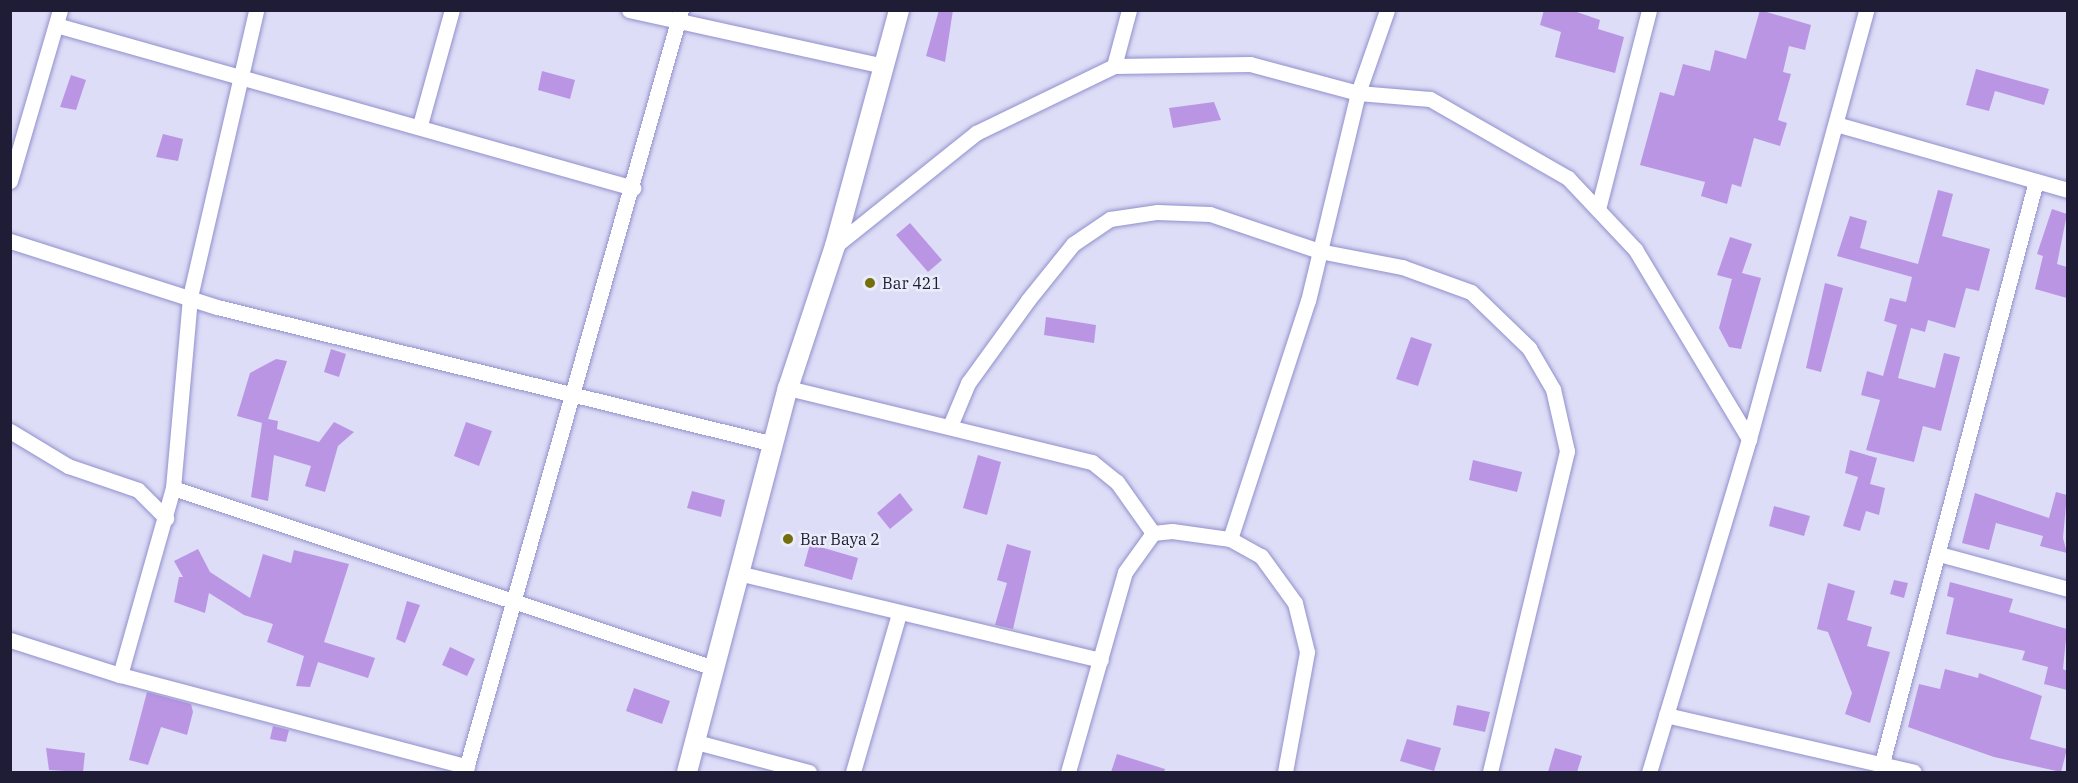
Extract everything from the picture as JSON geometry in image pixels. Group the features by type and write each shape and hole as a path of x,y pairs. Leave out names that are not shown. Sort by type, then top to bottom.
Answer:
{"street":[{"path":"120,675 173,488 190,297 255,10"},
{"path":"420,126 452,10"},
{"path":"628,10 679,17 884,66"},
{"path":"687,772 788,388 835,246 900,10"},
{"path":"1114,66 1129,10"},
{"path":"1230,538 1308,301 1358,93 1387,10"},
{"path":"1598,208 1649,10"},
{"path":"1649,772 1749,439 1866,10"},
{"path":"10,640 120,675 466,770 517,602 679,17"},
{"path":"10,181 58,18 240,75 633,188"},
{"path":"835,246 976,133 1114,66 1250,64 1358,93 1430,99 1569,178 1598,208 1655,279 1749,439"},
{"path":"1836,124 2067,190"},
{"path":"1882,763 2037,181"},
{"path":"950,426 968,383 1028,300 1073,244 1110,219 1158,212 1210,214 1319,251 1402,267 1471,292 1506,320 1553,389 1568,451 1490,772"},
{"path":"10,241 190,297 576,392 774,444"},
{"path":"788,388 1092,462 1117,482 1153,533"},
{"path":"10,431 68,466 138,490 166,518"},
{"path":"173,488 714,668"},
{"path":"1153,533 1230,538 1261,556 1281,577 1303,629 1305,664 1286,772"},
{"path":"1068,772 1125,572 1153,533"},
{"path":"1939,554 2067,589"},
{"path":"738,573 898,614 1101,660"},
{"path":"853,772 898,614"},
{"path":"1666,715 1914,772"},
{"path":"696,742 809,772"}],"building":[{"path":"939,10 953,10 945,62 926,56"},
{"path":"1544,10 1571,10 1600,20 1598,29 1624,37 1615,73 1555,57 1561,32 1540,25"},
{"path":"1760,10 1811,25 1805,50 1789,46 1783,72 1791,74 1778,120 1787,123 1780,146 1754,138 1741,187 1732,184 1727,204 1701,196 1705,182 1640,165 1660,92 1674,96 1683,64 1710,71 1715,50 1746,59"},
{"path":"1976,69 2049,89 2044,105 1995,91 1989,111 1966,105"},
{"path":"542,71 575,80 570,99 538,90"},
{"path":"71,75 86,80 76,110 60,107"},
{"path":"1214,102 1221,120 1173,128 1169,108"},
{"path":"163,134 183,139 178,161 156,157"},
{"path":"1938,190 1953,194 1942,236 1990,249 1979,291 1966,288 1955,328 1928,320 1925,332 1911,328 1898,378 1935,388 1944,353 1960,357 1941,431 1923,426 1914,462 1866,450 1880,400 1861,395 1867,371 1883,376 1897,325 1884,321 1890,298 1906,302 1912,277 1837,256 1850,216 1867,221 1860,248 1918,264"},
{"path":"2052,209 2067,214 2057,264 2067,267 2067,298 2035,289 2043,256 2037,254"},
{"path":"910,223 942,260 928,272 896,235"},
{"path":"1730,237 1752,244 1742,273 1761,278 1741,349 1729,347 1719,328 1732,279 1717,275"},
{"path":"1825,283 1843,288 1821,372 1806,368"},
{"path":"1046,317 1096,325 1094,343 1044,335"},
{"path":"1411,337 1432,344 1418,386 1396,379"},
{"path":"331,349 346,354 339,377 324,372"},
{"path":"276,359 287,361 268,419 278,421 277,429 319,442 334,422 354,432 338,446 325,492 305,486 311,466 274,455 268,501 251,497 262,423 237,416 250,373"},
{"path":"466,422 492,431 479,466 454,456"},
{"path":"1850,450 1877,458 1870,484 1885,488 1879,515 1866,511 1860,531 1843,526 1858,477 1845,473"},
{"path":"978,455 1001,462 987,515 963,508"},
{"path":"1473,460 1522,472 1517,492 1469,480"},
{"path":"692,491 725,500 721,517 687,508"},
{"path":"2056,492 2067,495 2063,538 2067,553 2040,546 2043,536 1996,523 1989,550 1962,543 1975,493 2049,518"},
{"path":"900,493 913,510 890,529 877,513"},
{"path":"1774,506 1810,516 1804,536 1769,526"},
{"path":"810,544 858,558 852,580 804,566"},
{"path":"1007,544 1031,551 1013,629 995,625 1007,583 997,580"},
{"path":"198,549 210,572 250,598 263,554 291,563 294,550 349,564 324,642 375,658 368,678 318,662 310,687 296,686 304,656 267,642 273,624 244,615 209,593 205,613 174,602 179,577 183,577 174,561"},
{"path":"1894,580 1908,583 1904,598 1890,594"},
{"path":"1950,582 2013,599 2009,612 2067,629 2063,669 2067,671 2067,690 2044,684 2048,667 2022,660 2025,651 1946,634 1954,598 1947,596"},
{"path":"1828,583 1855,591 1847,620 1872,627 1867,646 1890,652 1870,723 1845,714 1852,693 1828,632 1817,629"},
{"path":"407,601 420,605 405,643 396,639"},
{"path":"450,647 475,659 467,676 442,665"},
{"path":"1945,669 1978,678 1979,673 2042,696 2030,739 2067,749 2061,772 1994,757 1908,727 1919,684 1940,689"},
{"path":"634,688 670,701 662,724 626,711"},
{"path":"147,692 191,704 193,712 187,735 161,727 148,765 129,760"},
{"path":"1457,705 1490,712 1485,732 1453,725"},
{"path":"273,726 289,730 286,742 270,739"},
{"path":"1407,739 1441,748 1434,771 1400,761"},
{"path":"46,748 85,753 83,772 49,770"},
{"path":"1555,748 1582,756 1577,772 1548,772"},
{"path":"1117,754 1165,769 1164,772 1111,772"}],"place":[{"name":"Bar 421","path":"870,283"},
{"name":"Bar Baya 2","path":"788,539"}]}
